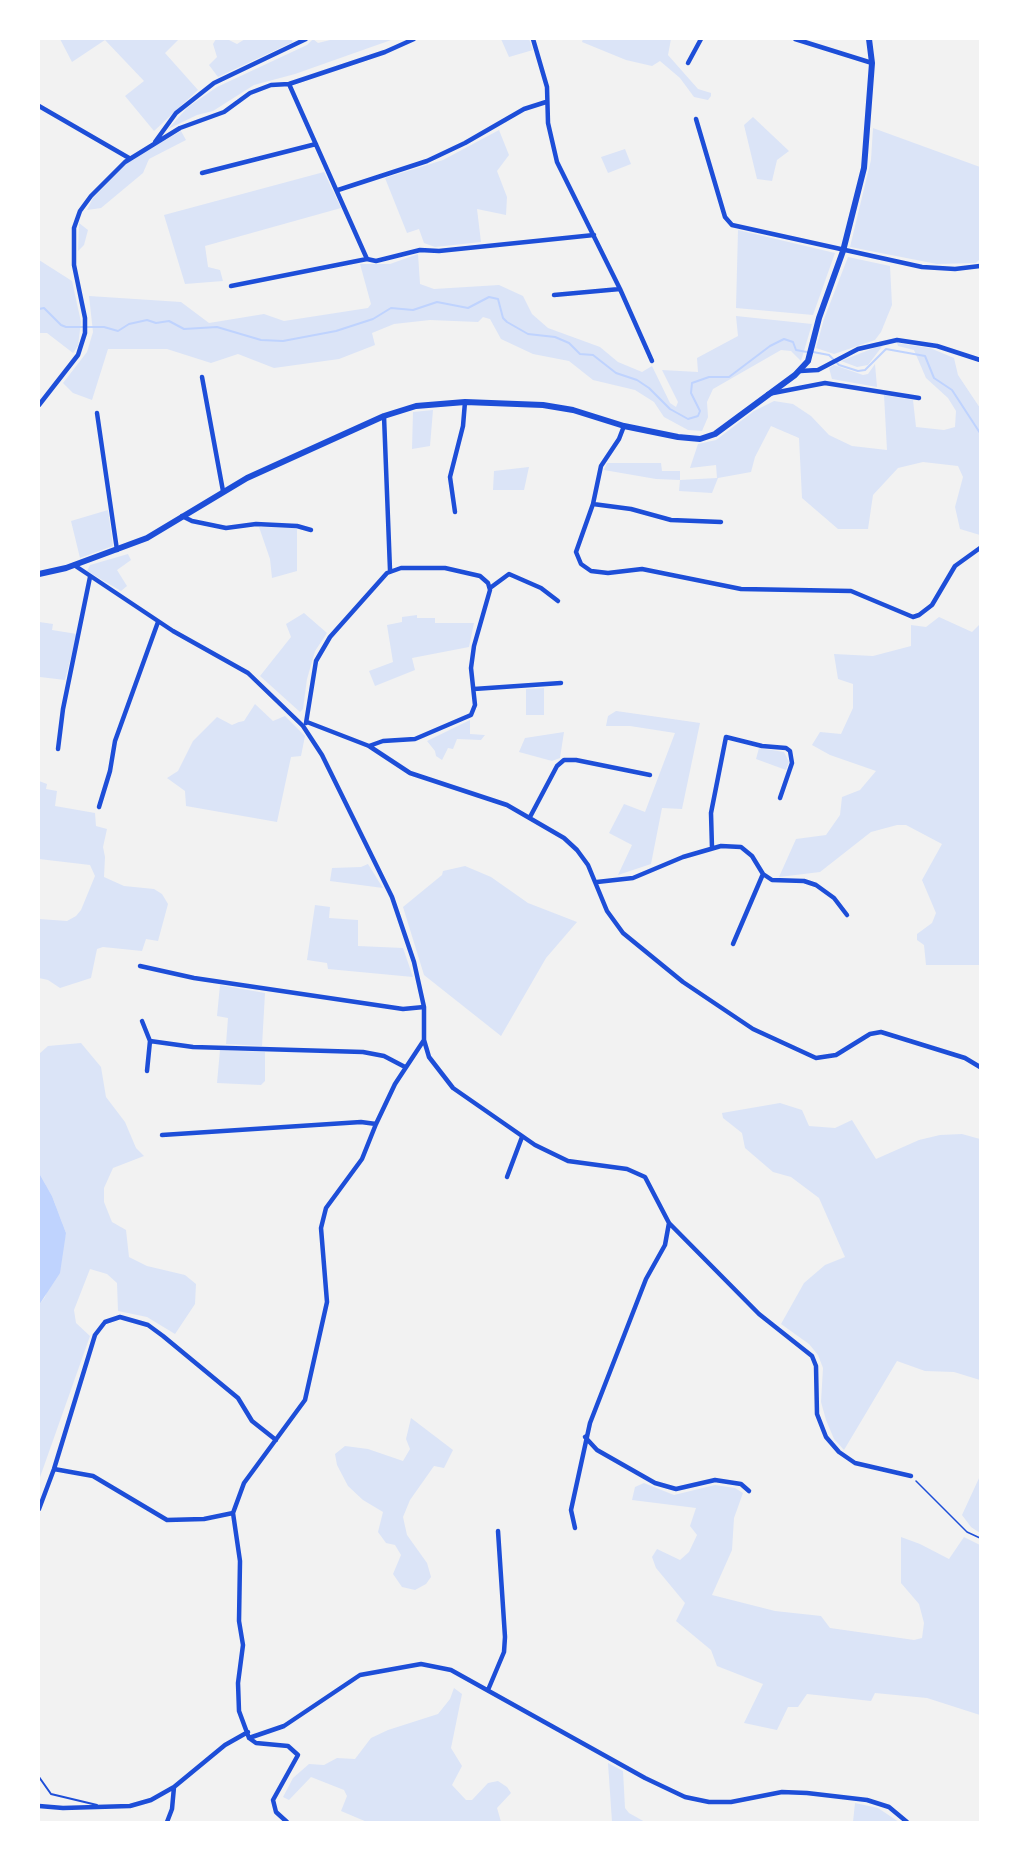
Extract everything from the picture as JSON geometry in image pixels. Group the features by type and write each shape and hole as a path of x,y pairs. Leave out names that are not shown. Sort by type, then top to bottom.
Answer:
{"street":[{"path":"153,143 176,113 214,82 306,39"},
{"path":"39,405 78,355 85,333 86,325 74,265 74,228 80,211 91,196 129,158 187,125 225,112 250,93 271,85 289,84 385,52 414,39"},
{"path":"533,39 547,87 546,102 551,141 557,162 620,289 652,361"},
{"path":"688,63 701,39"},
{"path":"795,39 872,63"},
{"path":"39,574 74,565 147,537 223,490 384,416 416,406 465,402 558,407 624,426 678,437 706,438 800,371 810,356 843,251 864,168 872,63 869,39"},
{"path":"289,84 367,259"},
{"path":"338,190 427,161 465,143 524,109 546,102"},
{"path":"39,106 129,158"},
{"path":"696,119 728,223 737,227 922,267 955,269 980,266"},
{"path":"202,173 316,144"},
{"path":"231,286 367,259 376,261 420,250 439,251 594,235"},
{"path":"554,295 620,289"},
{"path":"800,371 818,370 838,358 870,345 897,340 937,346 980,360"},
{"path":"202,377 223,490"},
{"path":"768,394 825,383 919,398"},
{"path":"455,512 450,477 463,426 465,402"},
{"path":"97,413 117,550"},
{"path":"305,724 315,660 330,637 390,570 384,416"},
{"path":"624,426 619,439 601,466 593,504 576,552 581,564 591,571 608,573 642,569 721,587 741,589 851,591 913,616 920,615 932,604 955,566 980,548"},
{"path":"593,504 630,509 671,520 721,522"},
{"path":"182,516 192,521 226,528 256,524 297,526 311,530"},
{"path":"74,565 158,622 253,676 305,724 392,897 414,962 424,1007 424,1040 429,1057 453,1088 522,1137 568,1161 627,1169 640,1174 654,1190 669,1223 759,1314 812,1356 816,1366 817,1414 826,1437 839,1452 855,1464 911,1476"},
{"path":"390,570 456,569 480,576 490,588"},
{"path":"369,746 383,741 415,739 463,721 474,711 471,668 474,645 490,588 509,574 541,588 558,601"},
{"path":"58,749 63,709 90,578"},
{"path":"99,807 110,771 115,741 158,622"},
{"path":"474,689 561,683"},
{"path":"305,724 369,746 400,769 493,799 530,817 564,838 577,850 597,882 607,911 623,933 725,1011 780,1042 820,1059 836,1055 870,1034 881,1032 965,1058 980,1067"},
{"path":"712,848 712,803 726,737 790,751 792,763 780,798"},
{"path":"530,817 557,766 564,760 576,760 650,775"},
{"path":"597,882 633,878 712,848 731,845 741,847 752,856 763,874 772,880 804,881 816,885 834,898 847,915"},
{"path":"733,944 763,874"},
{"path":"140,966 194,978 403,1009 424,1007"},
{"path":"142,1021 150,1041 147,1071"},
{"path":"287,1822 276,1812 273,1800 298,1755 288,1746 256,1743 248,1735 241,1718 238,1701 243,1645 239,1621 240,1561 233,1513 244,1483 305,1400 327,1302 321,1227 326,1208 362,1159 375,1124 405,1067 424,1040"},
{"path":"150,1041 193,1047 363,1052 384,1056 405,1067"},
{"path":"413,1057 421,1054 429,1057"},
{"path":"162,1136 361,1122 375,1124"},
{"path":"507,1177 522,1137"},
{"path":"575,1528 571,1510 585,1437 646,1279 665,1245 669,1223"},
{"path":"39,1509 54,1469 95,1335 105,1322 120,1317 148,1325 163,1336 238,1398 252,1421 276,1440"},
{"path":"585,1437 597,1450 655,1483 676,1489 715,1480 741,1484 749,1491"},
{"path":"54,1469 93,1476 168,1520 195,1520 233,1513"},
{"path":"488,1689 504,1652 505,1637 498,1530"},
{"path":"39,1806 100,1808 130,1806 151,1800 174,1787 225,1745 248,1735 275,1731 360,1675 383,1669 421,1664 450,1670 488,1689 645,1778 685,1797 709,1802 731,1802 782,1792 807,1793 867,1800 889,1807 907,1822"},
{"path":"167,1822 172,1809 174,1787"}],"lane":[{"path":"39,1777 51,1794 90,1801 100,1808"}],"path":[{"path":"911,1476 967,1532 980,1538"}],"shaded area":[{"path":"60,39 179,39 165,53 198,90 154,131 125,96 144,81 105,40 72,62"},
{"path":"216,39 227,39 237,44 245,39 291,39 293,42 218,77 209,65 217,57 213,44"},
{"path":"313,39 318,43 334,39 394,39 295,74 254,85 213,111 197,115 168,129 188,107 217,87 307,45"},
{"path":"501,39 529,39 533,50 509,57"},
{"path":"583,39 671,39 668,55 698,89 711,93 711,96 708,100 694,97 680,78 660,61 652,66 626,60 582,42"},
{"path":"753,117 789,151 777,160 772,181 757,179 744,125"},
{"path":"873,128 980,167 980,259 976,263 937,264 850,247 871,160"},
{"path":"499,130 509,155 497,171 507,197 506,215 477,209 481,242 435,247 424,243 419,229 407,233 385,178 443,160"},
{"path":"181,131 186,140 149,159 143,173 101,208 87,210 93,198 129,161"},
{"path":"625,149 631,164 608,173 601,157"},
{"path":"324,172 341,208 205,246 208,267 220,270 223,281 185,284 164,215"},
{"path":"79,223 88,230 84,245 78,251"},
{"path":"738,230 835,253 813,315 736,308"},
{"path":"418,254 420,284 434,289 499,285 523,296 532,314 548,328 600,347 618,362 642,372 652,366 670,403 676,407 678,402 662,370 698,372 697,358 738,336 736,316 812,324 801,361 791,351 781,350 713,389 707,402 708,417 702,431 688,430 664,417 654,402 635,390 593,380 569,361 533,354 501,339 490,319 483,317 478,322 430,320 394,324 372,333 375,345 339,359 274,368 238,354 211,363 167,349 108,349 92,400 73,393 63,383 87,352 93,332 89,296 181,302 209,323 264,314 284,321 368,308 371,304 360,264 390,264"},
{"path":"848,257 890,266 892,305 881,332 875,340 834,354 816,348 824,319"},
{"path":"39,260 72,281 81,322 78,346 73,353 47,333 39,333"},
{"path":"897,343 930,348 954,358 958,375 980,408 980,535 960,529 955,507 963,477 958,466 923,462 898,468 873,495 868,529 838,529 802,498 799,438 771,426 755,457 751,472 718,478 712,493 679,491 680,480 717,478 716,465 690,468 698,444 716,440 754,411 774,401 793,404 811,416 829,435 852,446 887,450 884,395 913,400 916,427 944,430 955,427 956,411 948,398 926,378 914,350 898,346"},
{"path":"884,344 868,365 857,367 841,361"},
{"path":"875,364 877,387 832,379 829,368 834,365 863,375 868,374"},
{"path":"433,410 430,446 412,449 413,412"},
{"path":"607,463 661,463 662,471 680,471 680,480 656,479 604,470"},
{"path":"529,467 524,490 493,490 494,471"},
{"path":"108,510 113,546 80,558 71,521"},
{"path":"259,527 297,528 297,571 272,578 270,559"},
{"path":"128,554 131,560 117,570 127,586 121,591 87,571 90,565"},
{"path":"304,613 327,633 315,651 307,679 303,709 300,712 260,676 291,637 286,624"},
{"path":"417,615 417,618 435,618 435,623 474,623 469,647 412,658 415,670 375,686 369,671 393,662 387,625 402,622 402,617"},
{"path":"939,617 972,632 980,624 980,965 926,965 924,945 917,940 917,934 932,923 936,913 922,880 942,844 906,825 871,832 820,872 779,877 796,839 826,835 840,815 842,797 860,790 876,771 830,755 812,745 820,732 841,734 853,708 853,684 838,679 834,654 873,656 911,646 911,625 926,627"},
{"path":"39,622 53,624 52,630 77,634 65,680 40,677 39,682"},
{"path":"544,688 544,715 526,715 526,689"},
{"path":"255,704 273,721 285,716 305,736 301,756 291,757 277,822 186,806 185,791 167,778 178,771 193,741 217,717 232,725 244,721"},
{"path":"616,711 700,723 682,809 662,808 651,864 618,875 632,845 609,833 624,804 645,812 675,733 630,726 606,726 608,716"},
{"path":"470,720 470,734 485,735 481,740 457,739 453,749 448,748 442,760 436,756 427,741"},
{"path":"564,732 560,758 552,761 519,752 525,738"},
{"path":"759,748 784,752 789,762 786,770 756,759"},
{"path":"39,781 47,784 46,789 57,791 55,806 95,813 96,826 107,829 103,847 104,877 124,886 154,889 162,894 168,904 158,941 146,939 142,951 103,947 97,949 91,978 60,988 48,980 39,978 39,919 67,921 76,916 81,910 95,876 90,865 39,859"},
{"path":"368,864 383,888 330,881 332,868 361,867"},
{"path":"465,866 491,877 528,903 577,922 546,958 501,1036 424,975 403,907 442,875 443,871"},
{"path":"315,905 330,907 329,918 358,920 358,946 403,948 413,977 328,969 327,963 307,960"},
{"path":"220,985 265,993 262,1046 226,1044 228,1018 217,1016"},
{"path":"81,1043 101,1067 106,1097 125,1122 136,1148 144,1156 113,1168 104,1188 104,1202 112,1222 126,1230 129,1257 147,1266 185,1275 196,1284 195,1304 175,1334 147,1317 118,1311 117,1283 107,1274 90,1269 74,1310 76,1323 90,1336 39,1480 39,1305 45,1297 66,1233 52,1196 39,1173 39,1054 48,1046"},
{"path":"220,1050 265,1052 265,1081 261,1085 217,1083"},
{"path":"780,1103 802,1110 809,1126 835,1128 852,1120 876,1159 919,1140 940,1135 962,1134 980,1139 980,1380 954,1372 925,1371 897,1361 844,1450 834,1439 821,1402 823,1368 818,1355 809,1344 781,1324 804,1283 825,1265 845,1257 819,1198 791,1177 773,1172 745,1148 742,1133 723,1118 722,1113"},
{"path":"411,1418 453,1450 444,1468 434,1466 410,1500 403,1517 407,1535 427,1563 431,1577 426,1584 415,1590 402,1587 393,1574 401,1555 395,1545 386,1543 378,1532 383,1512 363,1500 348,1486 337,1465 335,1454 345,1446 368,1449 403,1461 410,1449 406,1439"},
{"path":"980,1476 980,1533 971,1527 962,1515"},
{"path":"644,1483 674,1495 715,1485 735,1488 743,1493 734,1518 732,1550 712,1595 775,1611 821,1616 830,1628 914,1640 922,1638 924,1623 919,1604 901,1583 901,1537 949,1559 964,1537 980,1545 980,1715 927,1698 875,1693 871,1701 807,1694 798,1707 788,1707 777,1730 744,1723 763,1684 717,1666 711,1650 676,1621 685,1603 656,1568 652,1557 657,1549 680,1560 689,1552 697,1535 690,1526 696,1508 632,1500 635,1487"},
{"path":"454,1688 462,1694 451,1748 462,1766 452,1785 466,1800 472,1800 488,1783 498,1781 507,1787 511,1793 497,1808 501,1822 367,1822 341,1811 347,1796 344,1790 311,1777 289,1800 283,1797 293,1778 309,1764 324,1765 337,1758 355,1759 371,1738 438,1714 450,1699"},
{"path":"608,1763 623,1771 625,1808 629,1813 645,1822 612,1822"},
{"path":"855,1803 878,1808 899,1822 853,1822"}],"water":[{"path":"39,1173 52,1196 66,1233 60,1273 39,1305"}],"waterway":[{"path":"39,309 44,308 66,327 104,327 118,331 129,324 147,320 156,323 169,321 184,329 217,327 261,340 283,341 336,331 373,319 391,308 413,310 437,302 468,308 489,297 498,299 503,318 507,322 528,334 555,337 569,343 580,354 593,355 616,373 637,380 649,388 670,409 688,419 698,416 700,411 691,393 692,383 709,377 729,377 770,346 784,339 793,342 796,350 807,352"},
{"path":"813,352 829,355 839,365 858,371 865,370 886,349 925,356 934,378 952,390 980,433"}]}
